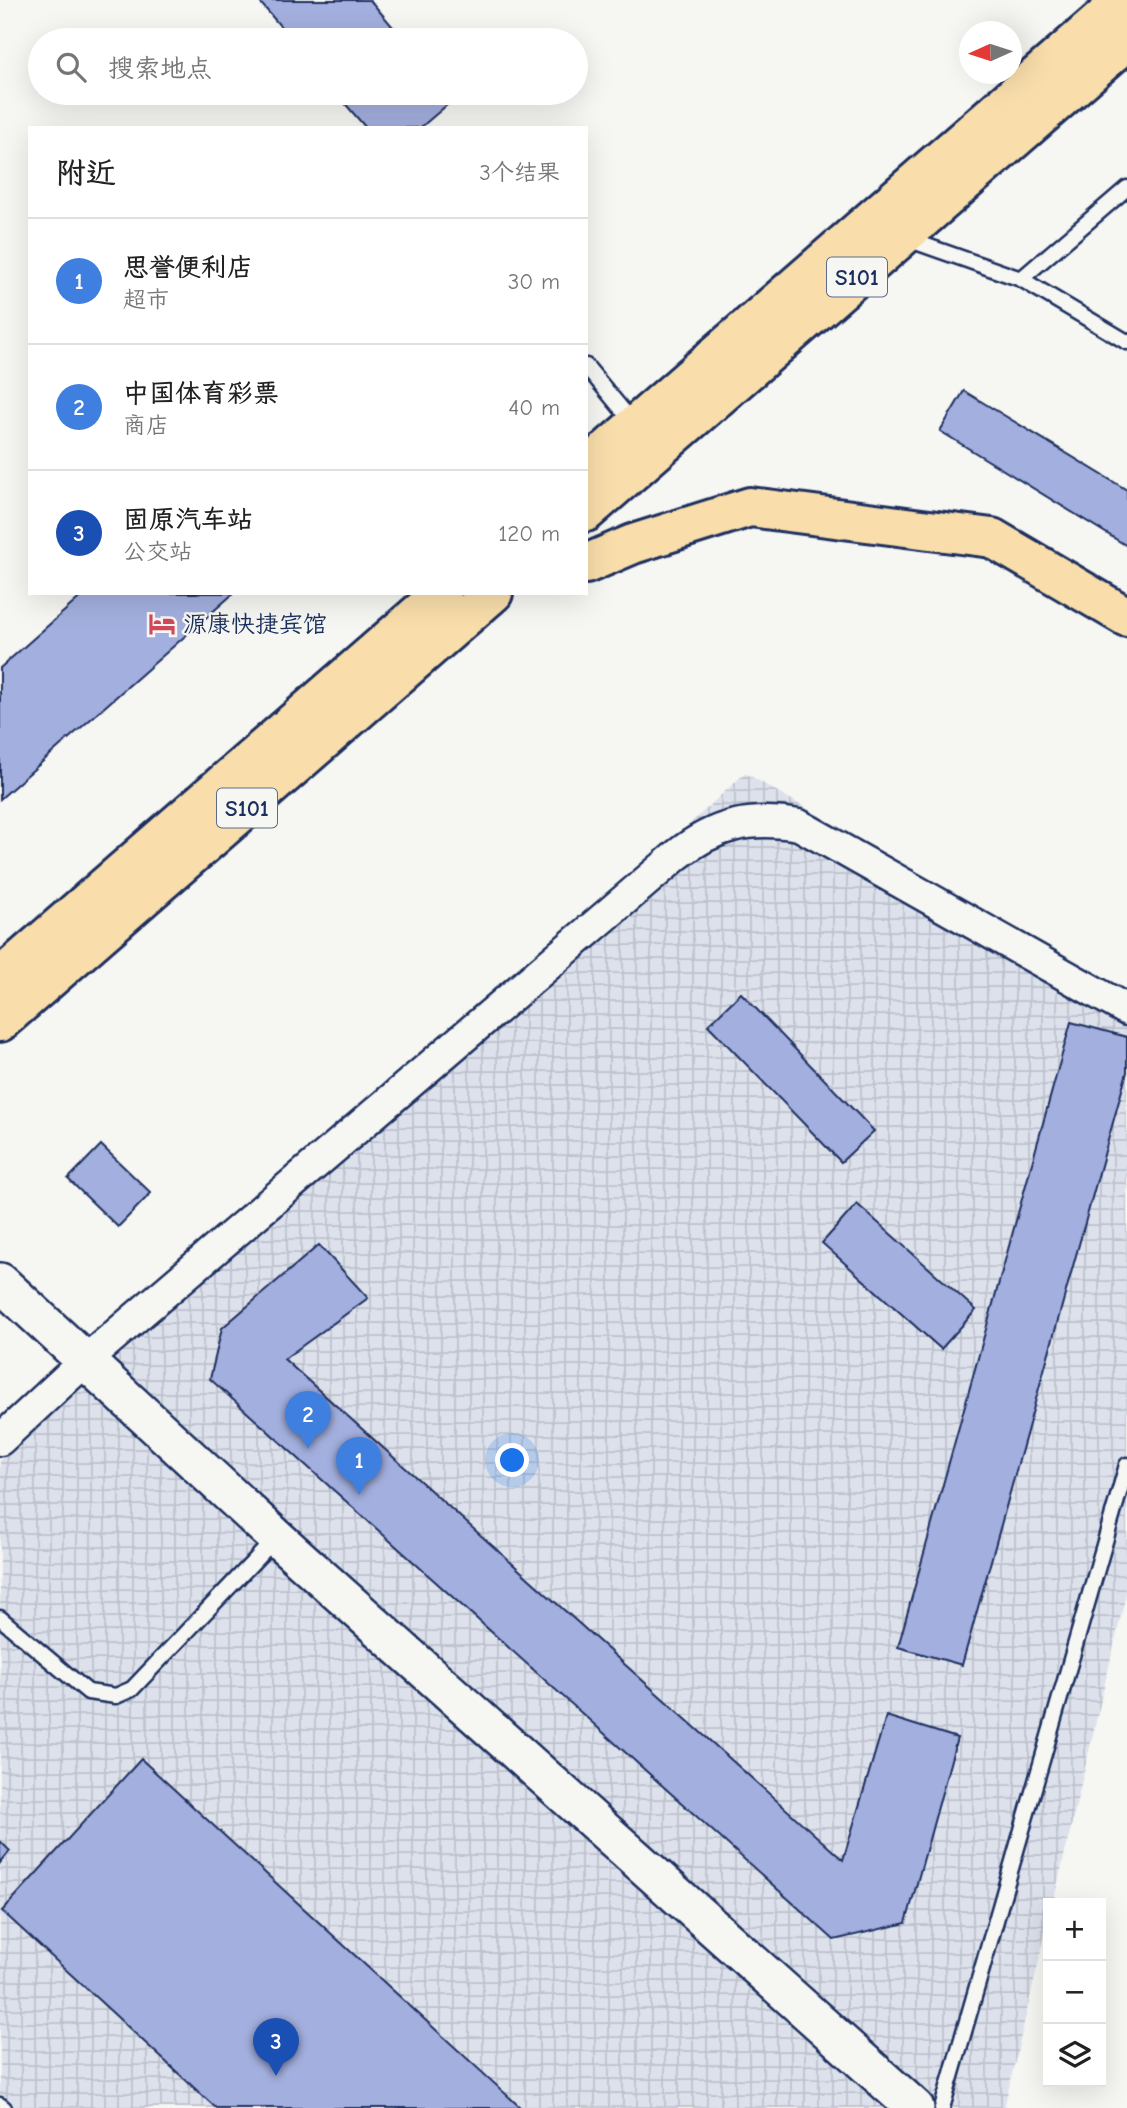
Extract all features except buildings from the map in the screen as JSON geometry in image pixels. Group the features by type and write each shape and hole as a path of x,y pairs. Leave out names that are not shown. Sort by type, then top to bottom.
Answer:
{"main road":[{"name":"S101","path":"588,466 1124,0"},
{"name":"S101","path":"588,510 1127,41"},
{"path":"588,563 633,544 750,507 992,538 1127,617"},
{"path":"469,600 503,595"},
{"name":"S101","path":"0,978 469,600"},
{"name":"S101","path":"0,1023 469,600"}],"street":[{"path":"0,1440 86,1360 677,855 710,833 752,821 799,825 1127,1010"},
{"path":"0,1282 277,1538 915,2108"}],"lane":[{"path":"1021,279 1127,188"},
{"path":"902,237 1021,279 1127,342"},
{"path":"588,368 635,426"},
{"path":"942,2108 1127,1465"},
{"path":"0,1618 88,1692 116,1696 132,1689 277,1538"}],"shaded area":[{"path":"745,773 1127,992 1127,1590 1054,1898 1043,1898 1043,1943 1004,2108 0,2108 0,1460"}],"place":[{"name":"源康快捷宾馆","path":"162,624"},
{"name":"中国体育彩票","path":"308,1449"},
{"name":"思誉便利店","path":"359,1495"},
{"name":"固原汽车站","path":"276,2076"}]}
